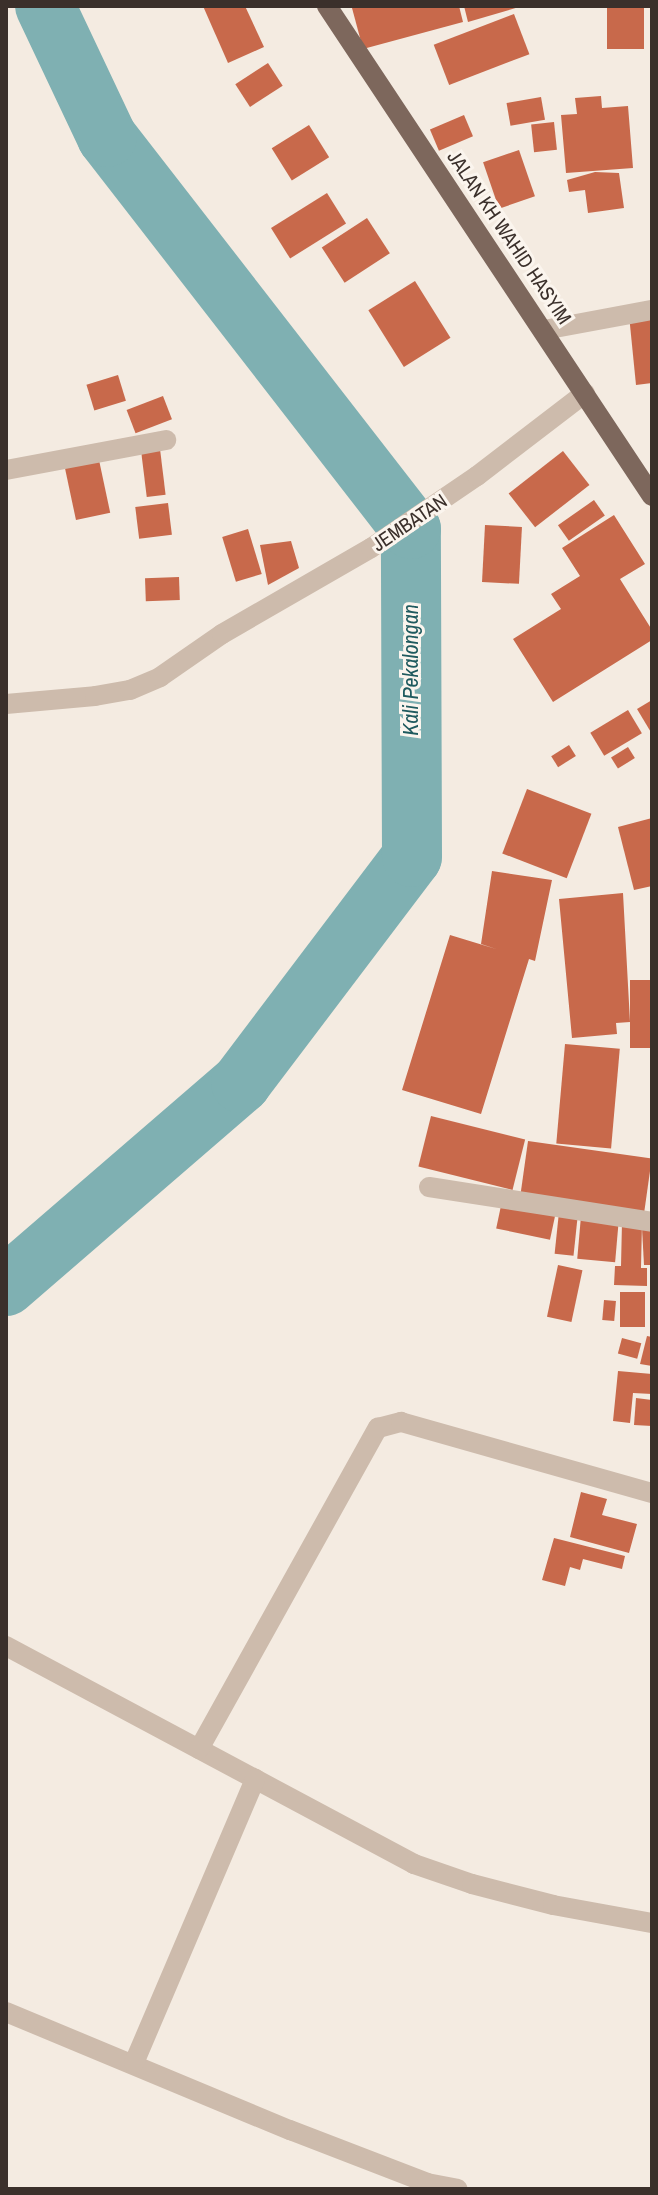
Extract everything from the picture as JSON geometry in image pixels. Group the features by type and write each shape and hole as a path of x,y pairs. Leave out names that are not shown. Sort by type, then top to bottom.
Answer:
{"main road":[{"name":"JALAN KH WAHID HASYIM","path":"327,6 652,496"}],"street":[{"path":"544,330 652,310"},
{"name":"JEMBATAN","path":"6,704 130,690 160,677 222,634 390,535 477,476 585,393"},
{"path":"6,470 166,440"},
{"path":"429,1187 652,1222"},
{"path":"199,1749 378,1428 401,1422 652,1493"},
{"path":"6,1646 414,1864 472,1884 553,1905 652,1923"},
{"path":"134,2063 255,1779"},
{"path":"6,2012 290,2130 427,2183 457,2189"}],"building":[{"path":"203,6 245,6 264,47 228,63"},
{"path":"459,6 463,22 363,49 352,8"},
{"path":"464,6 519,6 519,7 468,22"},
{"path":"607,6 644,6 644,49 607,49"},
{"path":"514,14 529,54 449,85 434,45"},
{"path":"268,63 283,86 250,107 235,84"},
{"path":"601,96 602,108 628,106 633,168 566,173 561,115 577,114 575,98"},
{"path":"541,97 545,120 511,126 507,103"},
{"path":"464,115 473,136 439,151 430,129"},
{"path":"554,122 557,150 534,152 531,124"},
{"path":"309,125 329,157 292,181 272,148"},
{"path":"519,150 535,196 499,209 483,162"},
{"path":"595,172 619,173 624,208 588,213 585,190 569,192 567,180"},
{"path":"327,193 346,224 290,259 271,228"},
{"path":"367,218 390,253 345,283 322,247"},
{"path":"415,281 451,338 404,367 368,310"},
{"path":"652,313 652,383 636,385 629,315"},
{"path":"118,375 126,401 94,410 86,385"},
{"path":"163,396 172,419 136,433 127,410"},
{"path":"160,449 166,495 147,497 141,451"},
{"path":"563,451 589,485 535,527 509,493"},
{"path":"99,460 110,513 76,520 65,467"},
{"path":"594,500 605,516 569,541 558,525"},
{"path":"168,503 172,535 139,539 135,507"},
{"path":"614,515 645,564 620,579 652,630 652,640 553,702 513,639 561,609 551,594 580,576 562,548"},
{"path":"485,525 522,527 519,584 482,582"},
{"path":"248,529 262,574 236,582 222,537"},
{"path":"291,541 299,568 268,585 260,545"},
{"path":"179,577 180,600 146,601 145,578"},
{"path":"652,700 652,734 637,709"},
{"path":"628,710 642,733 604,756 590,733"},
{"path":"569,745 576,756 558,767 551,756"},
{"path":"628,747 635,758 618,769 611,758"},
{"path":"527,789 591,814 567,878 502,853"},
{"path":"652,818 652,886 634,890 618,827"},
{"path":"492,871 552,880 535,961 529,959 481,1114 402,1090 450,935 496,949 481,944"},
{"path":"623,893 630,1022 616,1023 617,1034 572,1038 559,899"},
{"path":"630,980 652,980 652,1048 630,1048"},
{"path":"565,1044 620,1049 611,1148 556,1144"},
{"path":"431,1116 525,1139 513,1190 418,1166"},
{"path":"528,1141 652,1158 644,1212 520,1194"},
{"path":"502,1201 556,1212 550,1240 496,1228"},
{"path":"559,1212 578,1214 574,1256 555,1254"},
{"path":"581,1216 619,1219 615,1262 577,1259"},
{"path":"622,1222 642,1223 641,1268 647,1268 647,1286 614,1285 615,1266 621,1266"},
{"path":"642,1228 652,1228 652,1265 644,1265"},
{"path":"558,1265 582,1270 571,1322 547,1317"},
{"path":"620,1292 645,1292 645,1327 620,1327"},
{"path":"604,1300 616,1301 614,1321 602,1320"},
{"path":"647,1336 652,1337 652,1366 640,1364"},
{"path":"622,1338 641,1343 637,1359 618,1353"},
{"path":"618,1371 652,1374 652,1394 633,1393 630,1423 613,1421"},
{"path":"636,1398 652,1400 652,1426 634,1425"},
{"path":"581,1492 607,1499 602,1515 637,1524 629,1553 570,1537"},
{"path":"554,1538 625,1556 622,1569 583,1559 580,1570 570,1567 565,1586 542,1580"}],"waterway":[{"name":"Kali Pekalongan","path":"6,1286 241,1083 412,857 411,529 107,137 45,6"}]}
